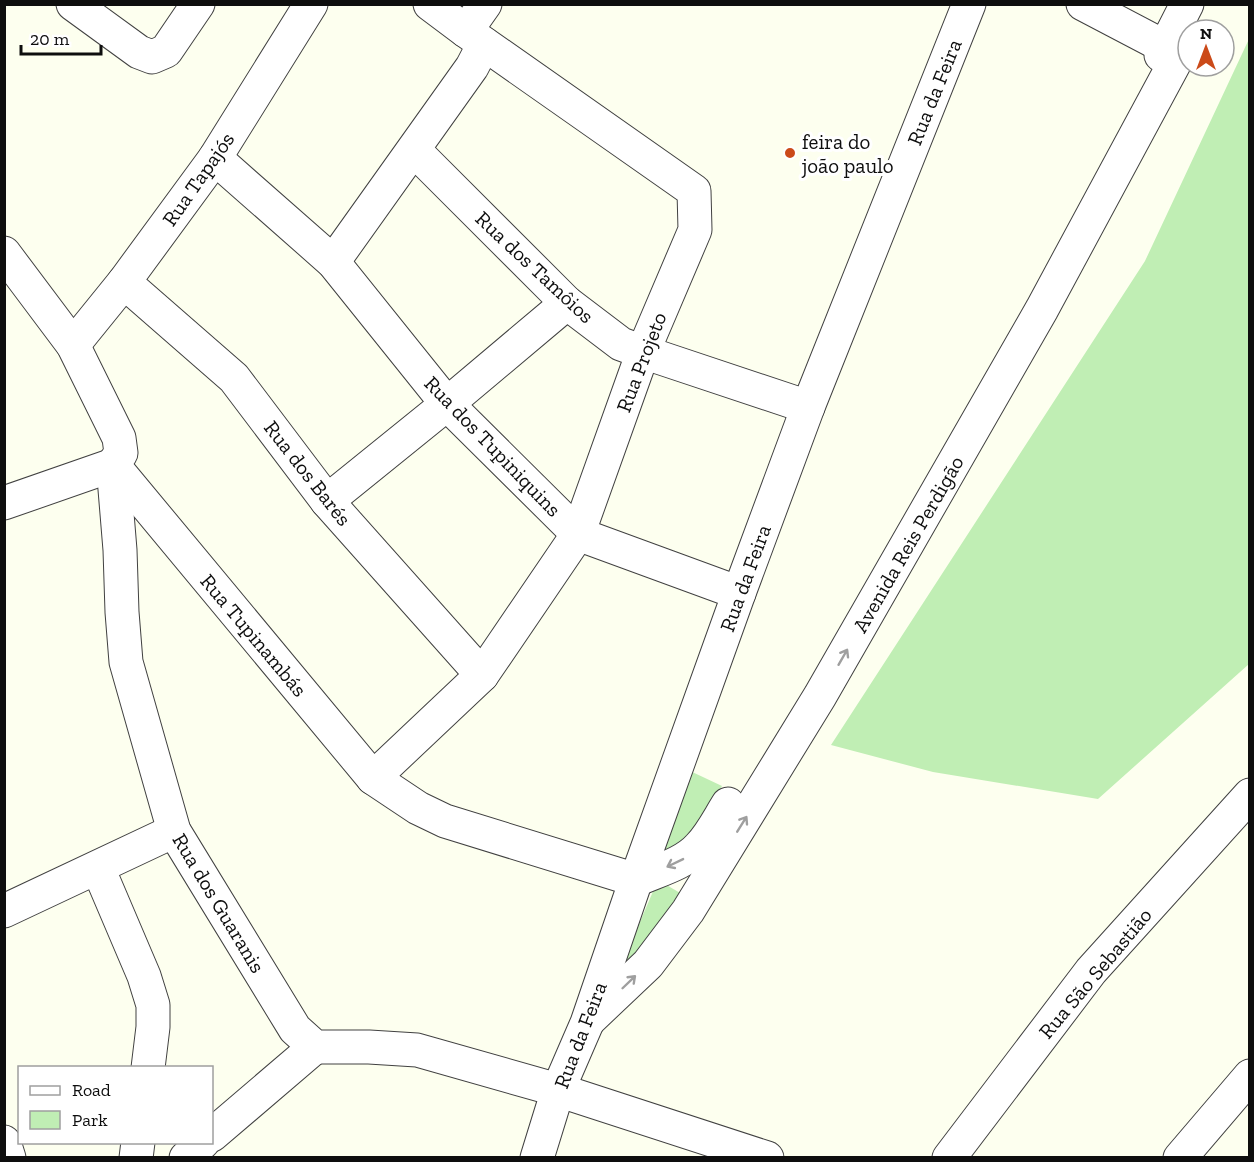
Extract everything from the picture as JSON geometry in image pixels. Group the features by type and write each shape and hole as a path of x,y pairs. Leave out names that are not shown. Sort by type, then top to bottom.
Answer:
{"street":[{"path":"73,4 140,52 152,57 166,51 198,4"},
{"name":"Rua Tapajós","path":"73,345 124,282 214,158 311,4"},
{"name":"Rua Projeto","path":"373,778 482,675 578,534 644,352 695,230 694,191 430,4"},
{"path":"333,262 472,67 475,37 485,4"},
{"name":"Rua da Feira","path":"537,1158 558,1090 587,1023 636,880 808,407 969,4"},
{"path":"1083,4 1168,42"},
{"name":"Avenida Reis Perdigão","path":"587,1023 648,964 688,911 811,691 1042,309 1187,4"},
{"path":"1198,18 1206,4"},
{"name":"Rua dos Tamôios","path":"414,150 567,303 621,344 808,407"},
{"name":"Rua dos Tupiniquins","path":"214,158 333,262 447,404 578,534 739,593"},
{"path":"4,253 73,345 119,438 121,453 113,465 4,503"},
{"name":"Rua dos Barés","path":"124,282 234,378 327,501 482,675"},
{"path":"327,501 567,303"},
{"name":"Rua Tupinambás","path":"113,465 373,778 418,808 445,821 636,880"},
{"name":"Rua dos Guaranis","path":"113,465 126,662 174,831 295,1029 315,1047"},
{"name":"Avenida Reis Perdigão","path":"636,880 680,861 698,849 811,691"},
{"name":"Rua São Sebastião","path":"949,1158 1091,971 1250,795"},
{"path":"4,911 174,831"},
{"path":"98,868 144,976 153,1005 148,1066"},
{"path":"213,1134 315,1047 369,1047 417,1050 558,1090 767,1158"},
{"path":"1186,1155 1250,1076"},
{"path":"4,1142 9,1158"},
{"path":"186,1158 202,1144"}],"green space":[{"path":"1249,39 1249,664 1098,799 933,772 831,745 1145,261 1231,78 1236,78 1236,67"},
{"path":"688,770 722,786 680,850 652,854"},
{"path":"658,880 687,897 610,991"}],"place":[{"name":"feira do joão paulo","path":"790,153"}]}
